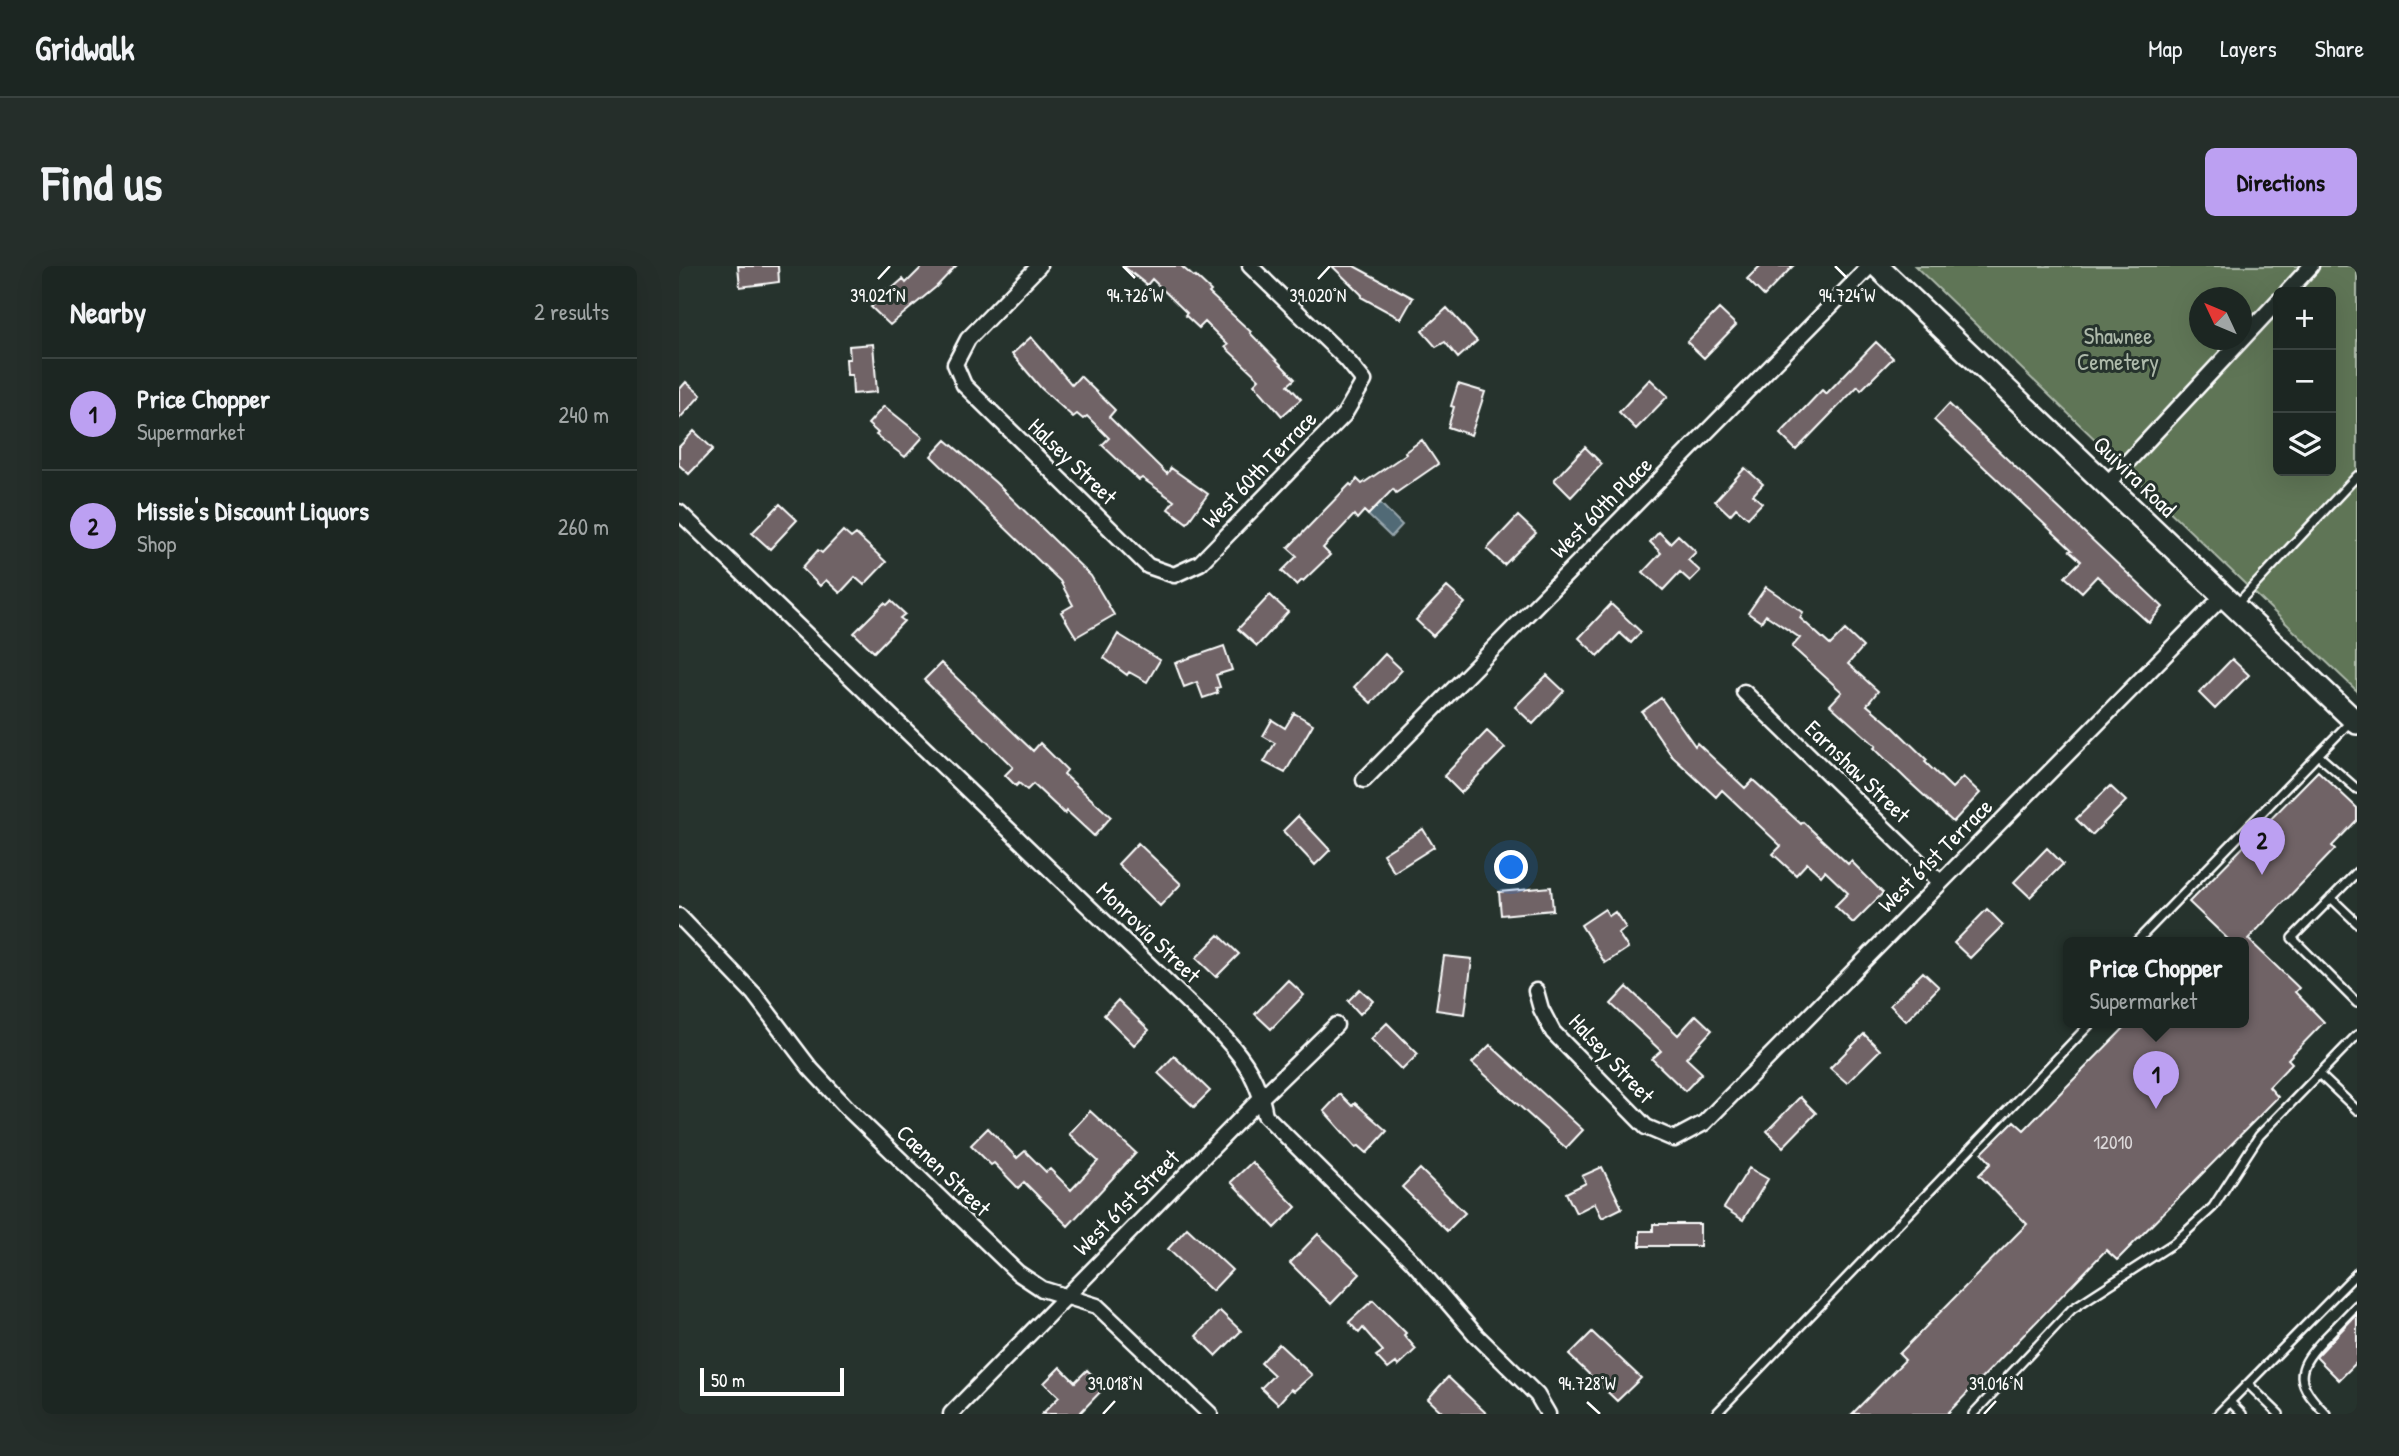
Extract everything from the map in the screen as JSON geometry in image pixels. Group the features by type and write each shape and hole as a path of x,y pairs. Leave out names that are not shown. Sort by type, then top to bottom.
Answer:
{"main road":[{"name":"Quivira Road","path":"1877,266 2355,721"}],"street":[{"name":"Halsey Street","path":"1039,266 968,339 955,364 964,385 976,400 1148,566 1174,575"},
{"name":"West 60th Terrace","path":"1174,575 1200,563 1344,415 1364,381 1347,360 1251,266"},
{"name":"West 60th Place","path":"1364,780 1870,266"},
{"path":"2292,287 2311,266"},
{"path":"2106,485 2273,306"},
{"name":"Monrovia Street","path":"679,512 1224,1037 1245,1060 1262,1097 1265,1115 1412,1261 1475,1334 1530,1387 1548,1414"},
{"name":"West 61st Terrace","path":"1674,1139 1704,1123 1940,882 2228,602"},
{"name":"Earnshaw Street","path":"1744,692 1940,882"},
{"name":"Caenen Street","path":"679,916 754,993 810,1068 850,1111 1018,1273 1042,1289 1097,1306 1210,1414"},
{"name":"Halsey Street","path":"1537,991 1541,1009 1553,1032 1646,1127 1674,1139"},
{"name":"West 61st Street","path":"951,1414 1336,1025"}],"lane":[{"path":"2228,602 2357,476"},
{"path":"2141,937 2318,755 2355,721"},
{"path":"2318,755 2357,789"},
{"path":"2357,872 2292,938 2357,1003"},
{"path":"2331,898 2357,923"},
{"path":"1716,1414 2086,1028"},
{"path":"1973,1414 2072,1310 2174,1243 2213,1207 2259,1136 2357,1035"},
{"path":"2319,1074 2357,1110"},
{"path":"2218,1414 2357,1273"},
{"path":"2326,1414 2308,1393 2302,1370 2307,1356 2357,1305"},
{"path":"2248,1384 2279,1414"},
{"path":"2230,1402 2242,1414"}],"green space":[{"name":"Shawnee Cemetery","path":"1915,266 2357,266 2357,691"}],"water":[{"path":"1380,503 1402,525 1391,537 1368,515"}],"building":[{"path":"738,266 778,266 779,282 740,287"},
{"path":"923,266 956,266 936,287 890,325 871,307 875,304 872,301 885,289 888,292 903,279 906,283"},
{"path":"1123,266 1181,266 1196,277 1295,379 1288,385 1301,399 1282,416 1254,384 1259,379 1225,347 1228,345 1205,322 1199,328 1152,279 1147,285"},
{"path":"1332,266 1354,266 1413,298 1401,319 1361,297"},
{"path":"1760,266 1793,266 1764,296 1747,279"},
{"path":"1447,308 1477,341 1458,358 1445,342 1436,347 1422,331"},
{"path":"1719,309 1736,325 1704,358 1687,342"},
{"path":"1031,337 1072,385 1080,376 1115,410 1109,417 1167,474 1171,468 1208,494 1187,523 1168,509 1174,501 1142,478 1139,480 1102,445 1109,438 1087,416 1083,419 1077,414 1073,417 1041,388 1012,354"},
{"path":"1876,342 1893,358 1861,390 1858,386 1796,450 1780,434 1822,390 1826,394"},
{"path":"873,344 877,392 853,394 852,375 847,375 849,346"},
{"path":"1650,379 1668,396 1636,429 1619,412"},
{"path":"686,382 701,395 679,419 679,390"},
{"path":"1458,384 1485,392 1471,435 1448,427"},
{"path":"1949,404 2163,607 2149,623 2097,576 2082,592 2065,577 2081,561 1934,420"},
{"path":"884,406 923,437 905,457 876,435 878,433 868,424"},
{"path":"694,431 713,449 689,474 679,465 679,447"},
{"path":"946,440 995,482 1091,576 1114,615 1076,637 1061,612 1073,605 1060,581 931,456"},
{"path":"1422,440 1438,464 1396,493 1393,489 1368,515 1364,511 1357,519 1354,515 1323,548 1330,555 1303,581 1297,585 1282,571 1297,556 1288,548 1350,484 1352,486 1357,479 1362,484"},
{"path":"1585,447 1602,464 1571,497 1554,480"},
{"path":"1745,468 1763,484 1753,495 1762,503 1748,518 1736,508 1730,515 1715,501"},
{"path":"780,504 797,520 770,549 752,533"},
{"path":"1518,516 1536,533 1504,565 1487,549"},
{"path":"843,531 851,538 856,534 886,562 864,585 855,577 840,593 826,580 820,586 802,568 818,550 822,553"},
{"path":"1659,532 1670,543 1678,535 1696,552 1688,560 1700,571 1690,581 1680,572 1663,590 1643,572 1661,553 1650,542"},
{"path":"1447,587 1465,603 1433,636 1416,620"},
{"path":"1766,587 1803,612 1800,618 1830,645 1845,630 1863,647 1848,664 1878,691 1867,705 1927,760 1925,762 1952,788 1963,777 1980,793 1953,822 1830,705 1842,692 1792,647 1800,638 1766,615 1761,622 1748,613"},
{"path":"1270,595 1288,612 1257,646 1238,629"},
{"path":"891,601 905,614 900,618 904,621 874,652 854,633 884,603 887,605"},
{"path":"1611,604 1641,632 1631,643 1620,633 1598,656 1579,638"},
{"path":"1118,634 1160,660 1147,682 1129,672 1127,675 1104,658"},
{"path":"1224,646 1232,670 1216,675 1220,687 1216,688 1218,693 1203,698 1197,682 1184,687 1175,663"},
{"path":"1385,654 1402,670 1371,703 1354,687"},
{"path":"2232,659 2249,675 2215,709 2199,693"},
{"path":"941,663 1033,751 1040,743 1067,770 1064,774 1111,817 1094,836 1033,784 1027,790 1019,783 1016,786 1005,775 1013,767 924,680"},
{"path":"1547,675 1564,691 1533,724 1515,707"},
{"path":"1661,698 1695,746 1697,743 1745,788 1753,780 1848,864 1851,861 1883,893 1853,923 1835,906 1848,893 1825,871 1821,876 1807,863 1796,875 1773,854 1781,846 1722,790 1716,797 1672,756 1642,712"},
{"path":"1294,713 1313,724 1285,773 1264,762 1275,743 1263,736 1272,720 1285,728"},
{"path":"1487,731 1505,748 1461,793 1444,776"},
{"path":"2318,771 2357,808 2357,820 2332,846 2335,849 2249,938 2226,937 2189,902"},
{"path":"2110,786 2126,801 2092,835 2076,819"},
{"path":"1298,816 1330,850 1315,865 1283,831"},
{"path":"1423,829 1434,847 1394,872 1383,854"},
{"path":"1138,843 1181,884 1160,906 1118,864"},
{"path":"2047,848 2063,864 2030,897 2014,882"},
{"path":"1551,887 1553,910 1501,915 1499,892"},
{"path":"1605,909 1609,916 1615,912 1626,928 1618,933 1628,948 1605,963 1581,925"},
{"path":"1987,909 2003,925 1970,958 1954,943"},
{"path":"1219,935 1239,954 1216,977 1196,958"},
{"path":"2249,940 2299,988 2295,992 2324,1022 2288,1059 2292,1063 2269,1087 2278,1097 2117,1260 2106,1250 1947,1414 1852,1414 1905,1360 1899,1354 2027,1224 1979,1175 1991,1163 1982,1153 2014,1121 2024,1130 2124,1028 2249,1028"},
{"path":"1444,956 1472,959 1465,1014 1436,1010"},
{"path":"1923,972 1939,987 1906,1021 1890,1005"},
{"path":"1288,980 1304,995 1271,1029 1255,1014"},
{"path":"1627,987 1678,1035 1696,1015 1712,1030 1686,1058 1702,1073 1685,1091 1652,1059 1661,1051 1611,1004"},
{"path":"1360,989 1373,1001 1360,1014 1348,1001"},
{"path":"1118,1000 1149,1030 1134,1045 1104,1015"},
{"path":"1387,1023 1418,1054 1402,1070 1371,1039"},
{"path":"1864,1034 1880,1050 1847,1083 1830,1068"},
{"path":"1490,1045 1583,1130 1566,1148 1472,1063"},
{"path":"1174,1056 1210,1091 1194,1107 1158,1073"},
{"path":"1340,1094 1352,1106 1355,1103 1387,1131 1367,1153 1359,1146 1356,1147 1324,1111"},
{"path":"1800,1097 1816,1113 1783,1147 1767,1131"},
{"path":"1090,1111 1136,1153 1068,1226 1024,1182 1018,1188 994,1163 991,1165 971,1145 988,1128 1017,1158 1025,1151 1046,1172 1050,1169 1071,1190 1098,1161 1069,1134"},
{"path":"1252,1162 1296,1207 1275,1228 1231,1182"},
{"path":"1602,1167 1622,1208 1602,1218 1595,1203 1576,1213 1566,1193 1586,1183 1582,1176"},
{"path":"1749,1168 1768,1179 1743,1220 1724,1208"},
{"path":"1420,1169 1465,1213 1447,1231 1402,1187"},
{"path":"1653,1224 1700,1224 1700,1246 1640,1246 1640,1231 1653,1231"},
{"path":"1187,1228 1232,1270 1212,1291 1168,1249"},
{"path":"1318,1234 1360,1274 1331,1304 1290,1263"},
{"path":"1373,1300 1406,1333 1404,1335 1416,1349 1398,1366 1396,1363 1388,1369 1376,1356 1383,1351 1363,1328 1359,1333 1349,1322"},
{"path":"1220,1311 1241,1331 1216,1356 1196,1336"},
{"path":"2357,1314 2357,1362 2339,1380 2316,1357"},
{"path":"1592,1332 1641,1378 1617,1401 1569,1355"},
{"path":"1279,1344 1312,1375 1294,1391 1291,1389 1278,1404 1261,1388 1274,1375 1261,1363"},
{"path":"1060,1367 1075,1382 1087,1370 1105,1387 1079,1414 1042,1414 1059,1397 1044,1383"},
{"path":"1448,1377 1487,1414 1444,1414 1428,1399"}],"place":[{"name":"Missie's Discount Liquors","path":"2262,875"},
{"name":"Price Chopper","path":"2156,1109"}]}
